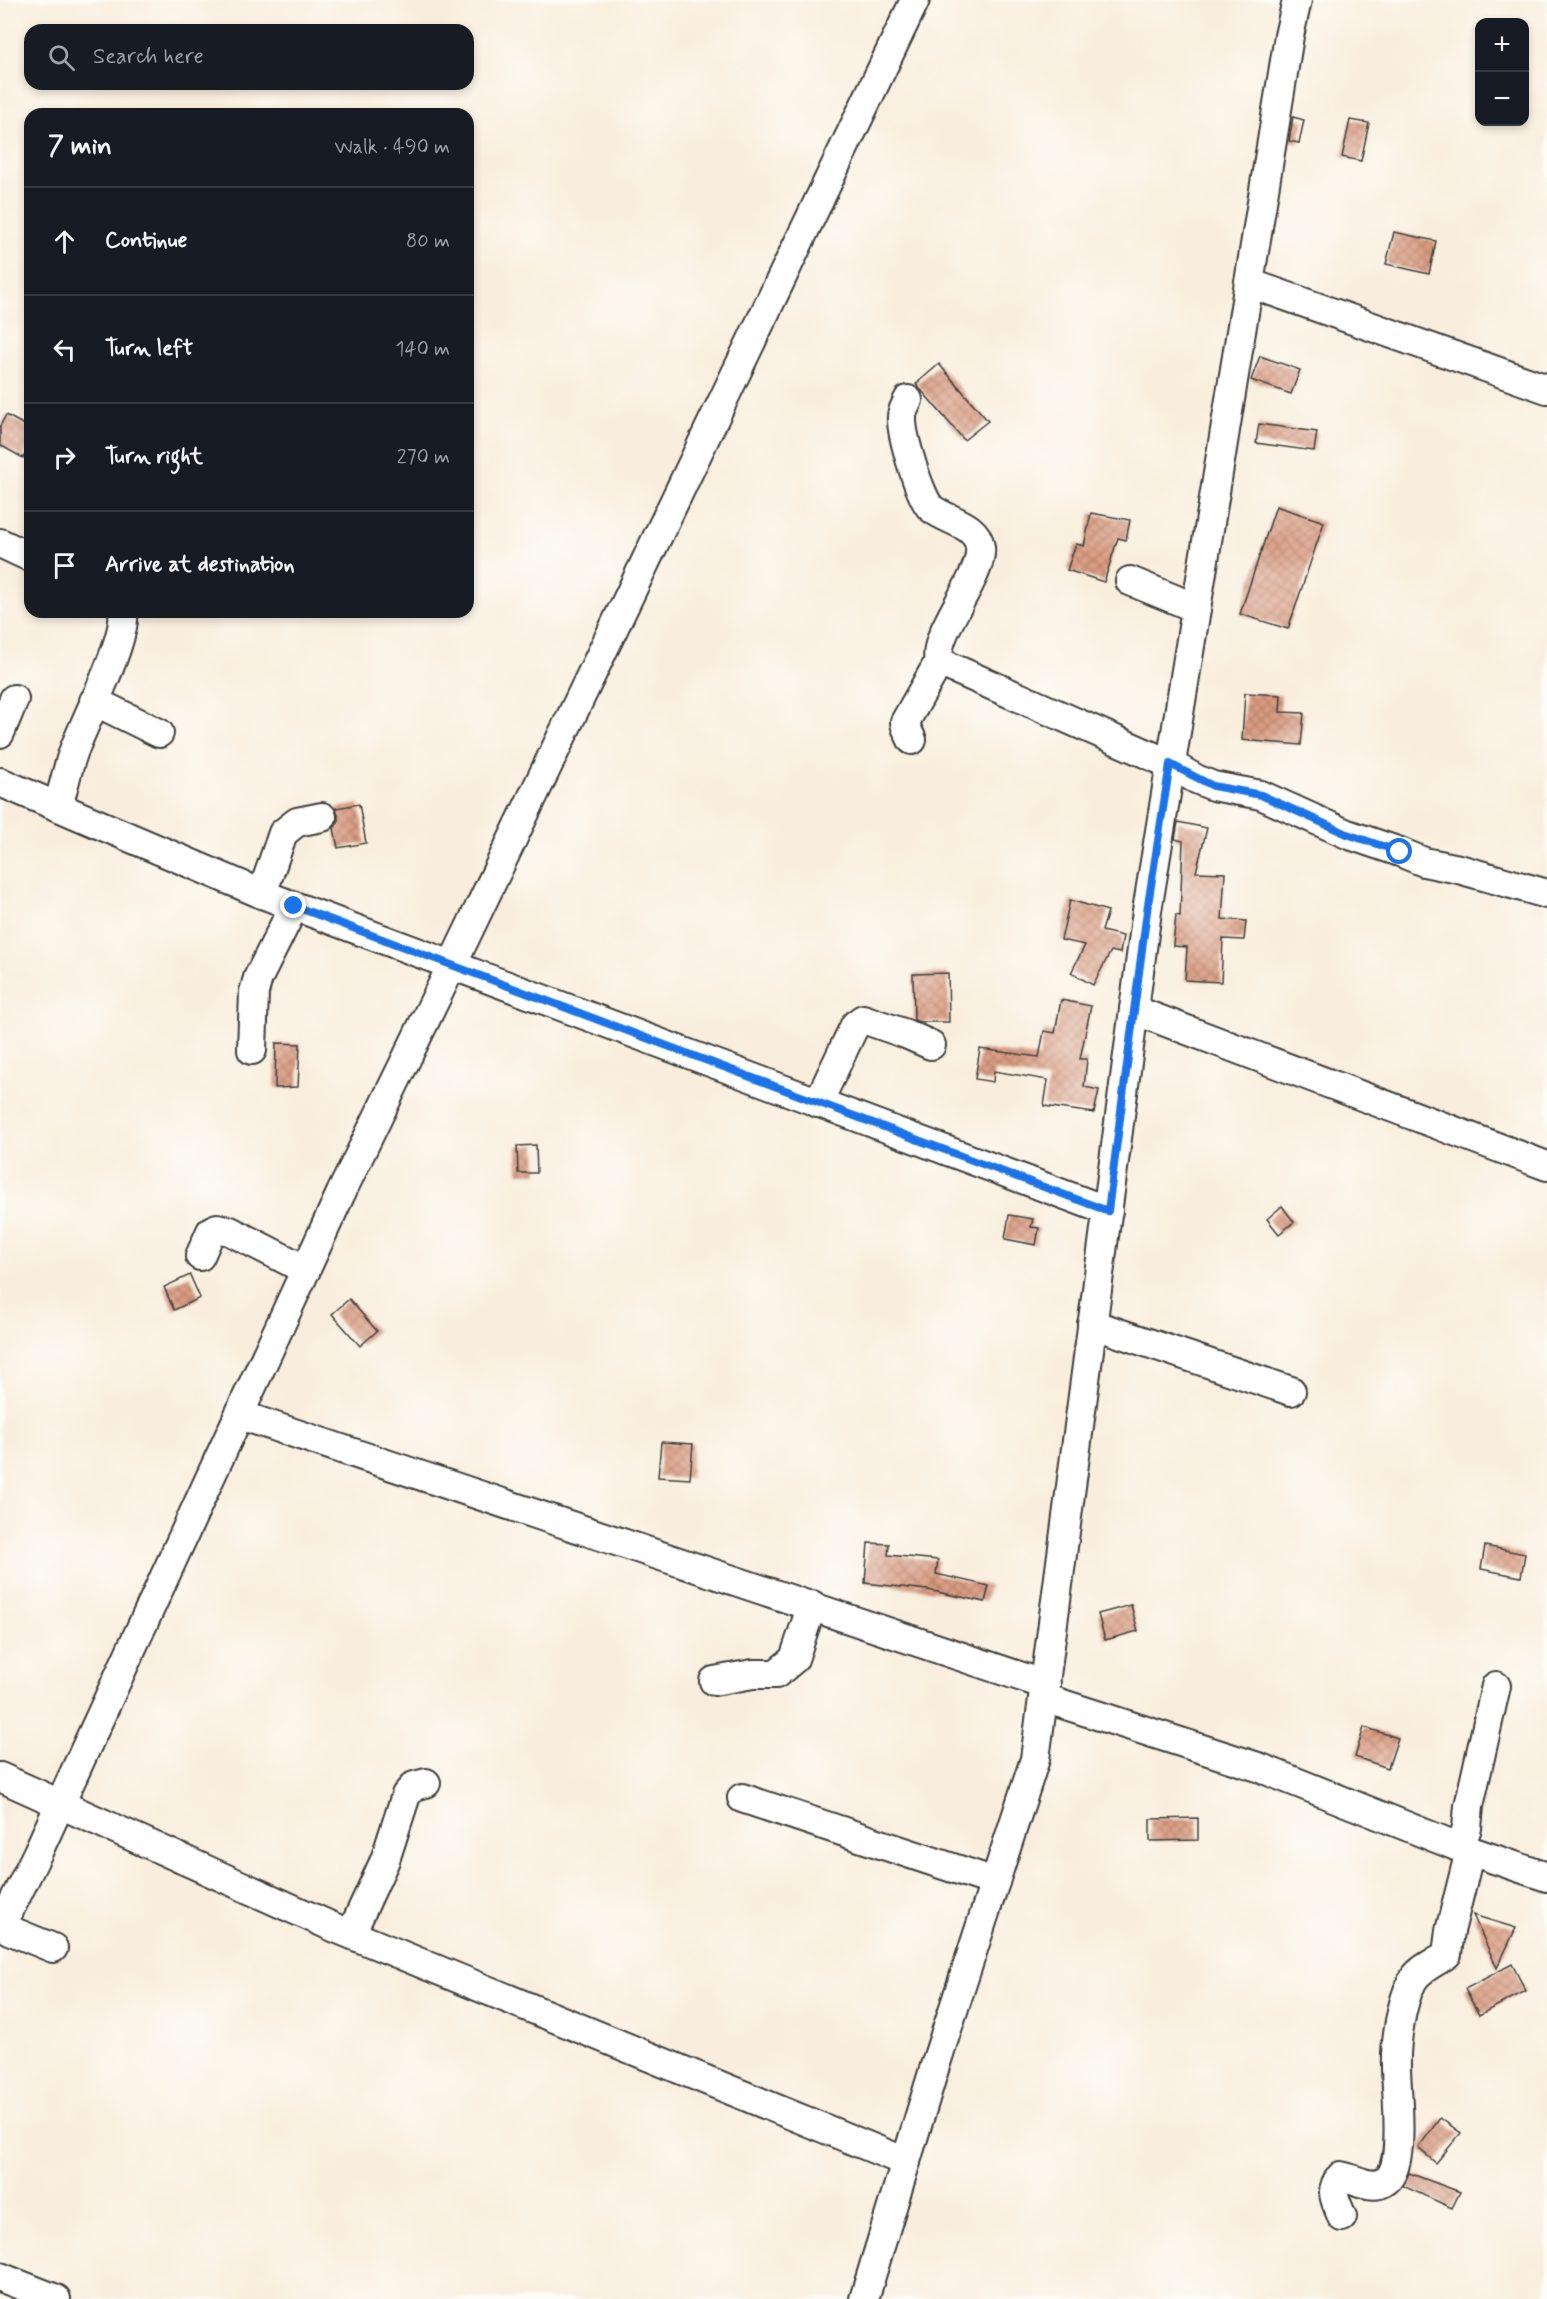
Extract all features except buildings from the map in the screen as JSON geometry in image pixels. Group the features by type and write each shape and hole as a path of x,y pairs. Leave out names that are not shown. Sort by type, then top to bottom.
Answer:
{"street":[{"path":"53,1948 9,1930 4,1919 38,1852 58,1804 240,1415 340,1193 452,965 915,0"},
{"path":"864,2299 1035,1759 1147,911 1289,36 1297,0"},
{"path":"1249,283 1547,389"},
{"path":"908,400 902,415 903,432 920,492 929,506 941,516 969,529 977,537 980,547 977,566 939,646 939,662 906,722 912,740"},
{"path":"0,543 24,554"},
{"path":"1130,581 1196,608"},
{"path":"58,807 73,753 116,649 124,618"},
{"path":"939,662 1170,764 1213,786 1261,795 1347,834 1425,862 1460,869 1547,894"},
{"path":"0,733 14,699"},
{"path":"94,701 159,733"},
{"path":"0,782 261,894 1108,1211"},
{"path":"261,894 283,833 297,822 322,817"},
{"path":"252,1050 254,992 258,978 294,906"},
{"path":"1134,1010 1547,1166"},
{"path":"818,1103 855,1025 862,1019 931,1045"},
{"path":"200,1256 212,1231 217,1228 230,1231 306,1270"},
{"path":"1092,1324 1291,1391"},
{"path":"240,1415 812,1605 1260,1768 1463,1848 1547,1877"},
{"path":"714,1681 753,1674 776,1674 794,1659 812,1605"},
{"path":"1342,2217 1333,2192 1334,2185 1341,2176 1376,2186 1391,2177 1395,2163 1400,2112 1395,2066 1401,2022 1411,1984 1418,1973 1447,1954 1469,1806 1496,1686"},
{"path":"0,1778 351,1934 906,2162"},
{"path":"351,1934 385,1860 406,1795 414,1786 426,1783"},
{"path":"742,1798 995,1882"},
{"path":"0,2277 56,2299"}],"route":[{"path":"294,906 1108,1211 1147,911 1170,764 1213,786 1261,795 1347,834 1400,852"}]}
